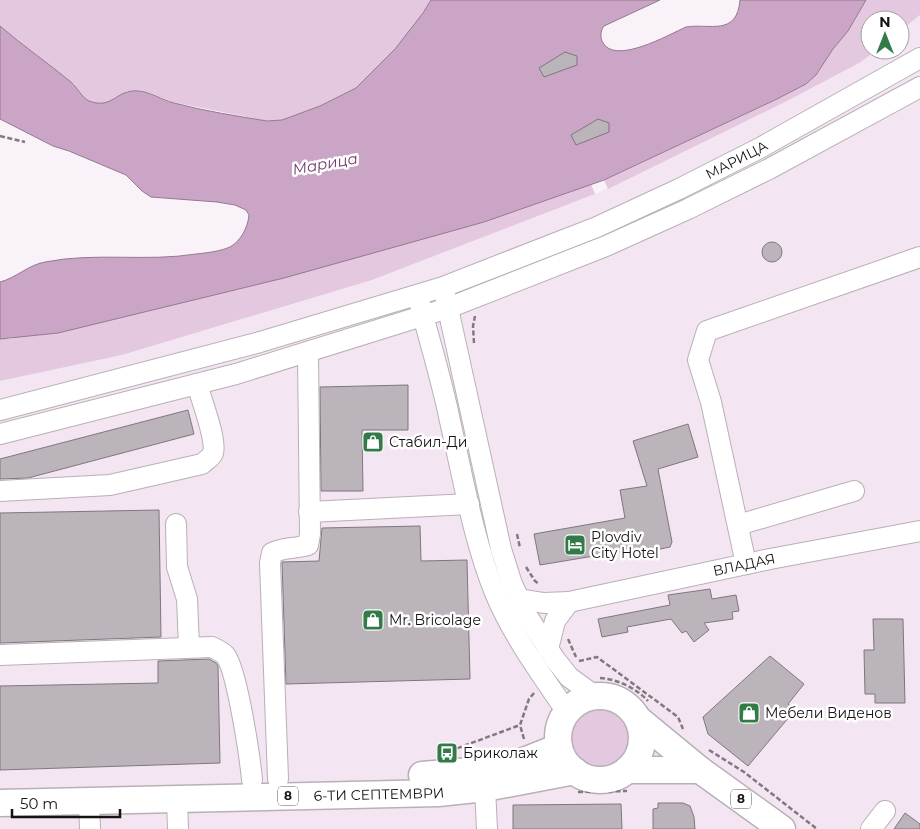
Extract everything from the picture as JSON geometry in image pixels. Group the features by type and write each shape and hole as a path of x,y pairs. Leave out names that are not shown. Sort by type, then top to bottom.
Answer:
{"main road":[{"path":"595,696 579,702 567,712 559,729 559,747 575,782 583,776 601,780 619,775 628,781"},
{"name":"8","path":"595,696 620,701 638,719 701,758 782,829"},
{"path":"628,781 641,747 641,728 638,719"},
{"name":"6-ТИ СЕПТЕМВРИ","path":"0,786 433,775 483,770 516,764 559,747"},
{"path":"628,781 701,758"},
{"name":"6-ТИ СЕПТЕМВРИ","path":"0,803 438,792 575,782"}],"street":[{"name":"МАРИЦА","path":"0,410 260,342 443,287 597,227 679,190 758,149 920,58"},
{"name":"МАРИЦА","path":"0,434 197,384 308,352 472,299 606,246 688,209 769,169 920,87"},
{"path":"746,564 711,402 698,360 707,331 920,257"},
{"path":"443,287 501,549 512,584 528,617 548,649 569,677 595,696"},
{"path":"418,294 469,504 482,554 495,591 508,621 567,712"},
{"path":"278,779 270,563 272,553 280,549 298,548 308,544 310,534 308,352"},
{"path":"0,491 110,484 202,464 210,458 214,451 214,440 197,384"},
{"path":"738,525 854,492"},
{"path":"309,512 469,504"},
{"path":"176,524 177,567 187,600 189,647"},
{"name":"ВЛАДАЯ","path":"519,599 544,603 569,602 746,564 920,530"},
{"path":"548,649 555,621 569,602"},
{"path":"0,654 212,647 225,654 232,669 250,758 252,780"},
{"path":"485,788 486,829"},
{"path":"177,799 178,829"},
{"path":"89,801 90,829"},
{"path":"871,829 885,811"}],"path":[{"path":"0,136 25,142"},
{"path":"472,299 476,310 473,326 474,344"},
{"path":"515,526 522,555"},
{"path":"524,565 540,585 544,603"},
{"path":"555,621 565,633 578,662 597,657 678,717 683,730"},
{"path":"448,752 520,725"},
{"path":"701,758 728,760 817,829"},
{"path":"575,782 603,793 628,781"}],"shaded area":[{"path":"0,0 431,0 395,49 356,88 320,106 282,120 267,121 172,102 150,93 139,91 127,91 108,103 100,104 84,99 74,84 34,55 0,26"},
{"path":"866,0 920,0 920,15 910,23 910,10 860,10"},
{"path":"860,10 860,60 864,60 861,62 789,100 608,189 604,180 806,84 816,75 833,49 848,31"},
{"path":"920,15 920,829 0,829 0,381 122,355 372,280 595,194 789,100 864,60 910,60 910,23"},
{"path":"591,184 595,194 372,280 122,355 0,381 0,339 10,339 484,222"},
{"path":"595,706 607,706 623,714 629,724 631,736 629,748 623,758 607,766 595,766 579,758 571,742 571,730 579,714"}],"water":[{"name":"Марица","path":"431,0 660,0 604,26 601,33 602,41 608,48 618,51 642,46 686,27 728,24 738,12 740,0 866,0 848,31 833,49 816,75 806,84 604,180 484,222 284,278 58,333 0,339 0,282 39,264 64,259 177,256 222,250 230,247 241,237 249,215 246,210 235,205 151,197 126,175 53,146 0,119 0,26 71,82 89,101 104,103 124,93 138,91 186,106 267,121 282,120 320,106 356,88 395,49"}],"building":[{"path":"565,52 577,56 577,65 544,77 539,68"},
{"path":"598,119 609,123 609,132 576,145 571,135"},
{"path":"768,242 776,242 782,248 782,256 776,262 768,262 762,256 762,248"},
{"path":"408,385 408,430 362,430 363,491 321,491 320,387"},
{"path":"188,410 194,434 28,478 0,479 0,459"},
{"path":"688,424 698,457 658,469 672,542 670,547 631,555 630,550 540,565 534,534 625,518 620,490 647,486 633,441"},
{"path":"159,510 161,637 0,643 0,513"},
{"name":"Mr. Bricolage","path":"420,526 421,561 467,560 470,679 286,684 282,562 319,561 322,528"},
{"path":"710,589 712,599 736,595 739,611 732,612 733,619 704,623 709,630 694,642 686,631 682,633 671,619 627,627 628,632 602,637 598,619 670,605 668,595"},
{"path":"873,619 903,619 905,703 875,703 875,694 865,694 864,650 874,650"},
{"name":"Мебели Виденов","path":"770,656 804,684 788,704 795,710 748,766 708,734 703,717"},
{"path":"209,659 218,666 220,763 0,770 0,686 158,683 158,661"},
{"path":"658,803 683,803 690,806 694,817 695,829 653,829 653,809 658,808"},
{"path":"621,804 622,829 513,829 513,805"},
{"path":"905,813 920,824 920,829 894,829"}],"place":[{"name":"Стабил-Ди","path":"373,442"},
{"name":"Plovdiv City Hotel","path":"575,545"},
{"name":"Mr. Bricolage","path":"373,620"},
{"name":"Мебели Виденов","path":"749,713"},
{"name":"Бриколаж","path":"447,753"}]}
